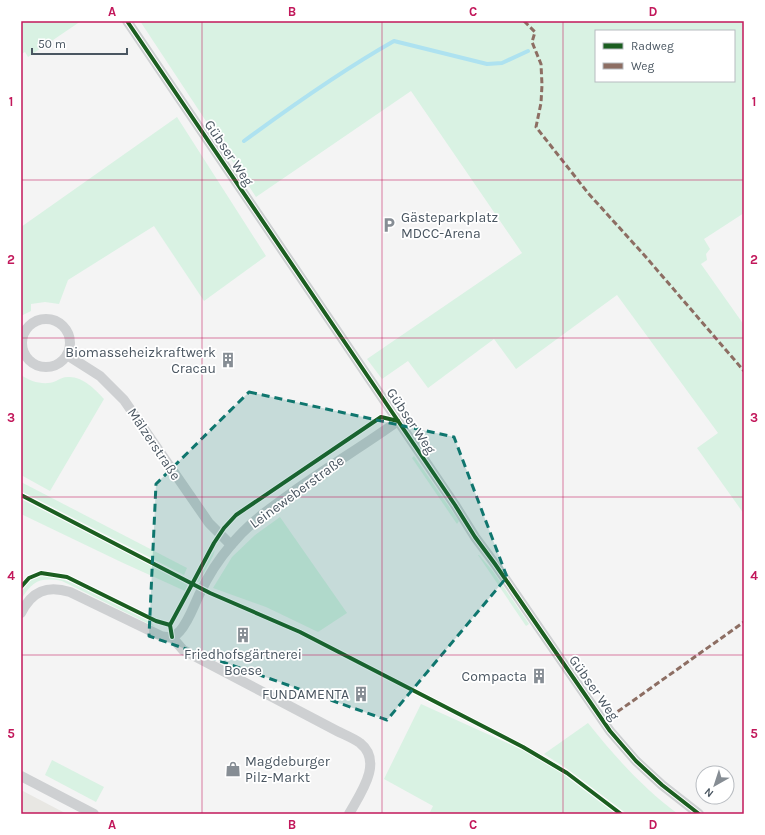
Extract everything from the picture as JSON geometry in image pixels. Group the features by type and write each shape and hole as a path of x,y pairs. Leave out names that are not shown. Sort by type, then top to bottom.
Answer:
{"street":[{"name":"Gübser Weg","path":"127,21 459,510 475,537 610,731 636,761 662,786 699,814"},
{"path":"46,319 53,320 65,328 69,334 70,349 67,355 63,361 56,365 42,367 36,365 25,355 22,348 24,334 33,323 46,319"},
{"name":"Mälzerstraße","path":"67,355 100,376 124,400 209,523 231,545"},
{"name":"Leineweberstraße","path":"172,637 182,628 211,574 231,545 247,527 266,511 308,481 398,421"},
{"path":"21,613 27,603 38,593 50,588 70,592 158,635 172,637 183,650 359,743 369,755 370,770 349,814"},
{"path":"21,776 94,814"}],"highlighted area":[{"path":"249,392 454,437 507,577 387,720 149,636 156,484"}],"shaded area":[{"path":"21,790 63,812 67,814 21,814"}],"green space":[{"path":"21,21 81,21 28,57 25,52 21,54"},
{"path":"140,21 744,21 744,213 704,239 710,249 706,254 707,260 701,264 744,325 744,514 697,448 718,433 617,295 516,369 494,339 428,388 408,361 382,379 367,359 522,253 411,91 256,197"},
{"path":"177,117 266,256 204,301 154,226 68,280 59,304 45,302 31,304 31,311 21,316 21,227"},
{"path":"21,375 29,380 43,383 56,381 66,377 73,377 92,387 104,399 50,491 21,475"},
{"path":"414,456 459,521 457,524 412,458"},
{"path":"21,482 187,568 184,575 21,491"},
{"path":"21,499 188,584 185,591 21,514"},
{"path":"280,517 347,613 318,632 266,607 213,588 232,557 255,535"},
{"path":"215,550 199,582 196,581 209,557"},
{"path":"478,555 492,570 529,624 526,626"},
{"path":"43,575 70,582 96,593 147,618 155,627 62,581 42,580 37,582 29,588 21,600 22,590 27,583 34,578"},
{"path":"421,704 536,756 575,781 616,814 429,814 433,806 384,779"},
{"path":"588,723 630,772 653,794 678,814 627,814 566,768 544,754"},
{"path":"52,760 104,787 96,802 45,775"}],"waterway":[{"path":"244,141 355,64 394,41 487,64 502,63 528,51"}],"marked path":[{"path":"524,21 535,32 532,42 541,64 541,103 536,127 588,193 645,256 744,371"},
{"path":"603,722 744,622"}],"cycle path":[{"path":"127,21 455,505 475,537 610,731 636,761 662,785 699,814"},
{"path":"172,637 170,625 214,543 224,528 236,515 381,417 398,421"},
{"path":"21,495 210,593 300,632 523,747 567,773 621,814"},
{"path":"21,587 29,578 41,573 67,577 156,621 170,625"}],"place":[{"name":"Gästeparkplatz MDCC-Arena","path":"389,225"},
{"name":"Biomasseheizkraftwerk Cracau","path":"228,360"},
{"name":"Friedhofsgärtnerei Boese","path":"243,635"},
{"name":"Compacta","path":"539,676"},
{"name":"FUNDAMENTA","path":"361,694"},
{"name":"Magdeburger Pilz-Markt","path":"233,769"}]}
